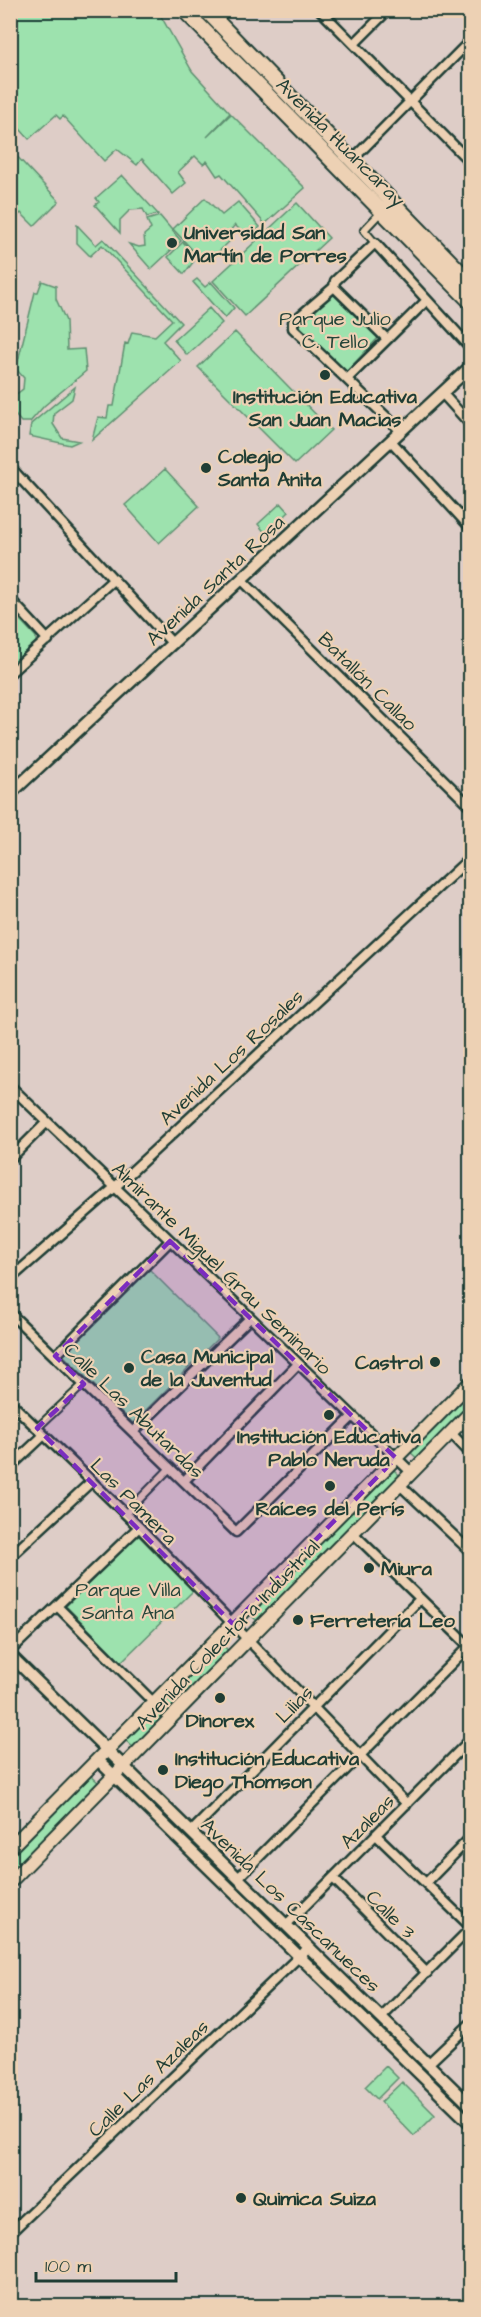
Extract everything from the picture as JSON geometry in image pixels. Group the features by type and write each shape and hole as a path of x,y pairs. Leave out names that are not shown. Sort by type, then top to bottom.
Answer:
{"main road":[{"name":"Avenida Huancaray","path":"184,10 471,301"},
{"name":"Avenida Huancaray","path":"206,10 471,282"},
{"name":"Avenida Colectora Industrial","path":"10,1848 471,1383"},
{"name":"Avenida Colectora Industrial","path":"10,1882 471,1413"}],"street":[{"path":"321,10 471,162"},
{"path":"354,44 388,10"},
{"path":"352,160 471,41"},
{"path":"464,155 471,148"},
{"path":"382,211 364,230 471,347"},
{"path":"375,243 335,281 334,287 292,325 401,431"},
{"path":"334,287 387,339"},
{"path":"346,379 427,300"},
{"name":"Avenida Santa Rosa","path":"10,794 471,367"},
{"path":"442,393 471,424"},
{"path":"391,441 471,528"},
{"path":"10,467 173,644"},
{"path":"10,673 114,579"},
{"name":"Batallón Callao","path":"242,580 471,806"},
{"path":"10,599 48,640"},
{"name":"Avenida Los Rosales","path":"10,1279 114,1188 471,858"},
{"name":"Almirante Miguel Grau Seminario","path":"10,1086 412,1473"},
{"path":"10,1159 47,1122"},
{"path":"55,1356 170,1241"},
{"name":"Calle Las Abutardas","path":"10,1313 236,1532 352,1417"},
{"path":"133,1432 250,1318"},
{"path":"184,1481 298,1364"},
{"path":"10,1467 84,1384"},
{"name":"Las Pamera","path":"10,1402 139,1527 406,1804"},
{"path":"451,1433 471,1453"},
{"path":"125,1514 170,1468"},
{"path":"10,1557 92,1481"},
{"path":"400,1485 471,1551"},
{"path":"10,1653 139,1527"},
{"path":"238,1878 470,1646 353,1533"},
{"name":"Lilias","path":"191,1832 420,1599"},
{"path":"57,1606 154,1703"},
{"name":"Avenida Los Cascanueces","path":"10,1653 103,1755 300,1956 471,2123"},
{"name":"Azaleas","path":"286,1925 471,1740"},
{"name":"Avenida Los Cascanueces","path":"119,1771 191,1832 471,2106"},
{"path":"376,1835 471,1928 381,2018"},
{"path":"426,1883 471,1838"},
{"name":"Calle 3","path":"333,1878 427,1973"},
{"name":"Calle Las Azaleas","path":"10,2234 309,1947"},
{"path":"428,2064 471,2024"}],"highlighted area":[{"path":"170,1241 396,1458 233,1624 37,1428 84,1384 55,1356"}],"green space":[{"path":"10,11 158,11 192,71 230,113 207,137 231,114 305,188 265,224 221,174 217,176 207,161 203,164 195,156 178,172 186,183 173,194 142,159 137,165 117,149 104,161 63,116 60,119 56,115 29,139 11,119"},
{"path":"11,150 59,201 34,226 21,213 11,223"},
{"path":"122,175 158,214 147,217 143,209 130,210 120,220 120,233 95,205 99,202 96,198"},
{"path":"205,198 222,215 238,202 260,227 248,238 235,225 227,234 232,239 210,260 204,255 200,258 173,229"},
{"path":"297,203 329,238 245,316 213,281"},
{"path":"160,216 181,241 151,269 129,244 145,246 144,235 151,229 147,220"},
{"path":"77,225 96,245 103,239 181,323 163,341 181,361 92,440 98,417 107,418 109,406 114,406 125,343 128,344 132,332 155,336 172,320 102,245 90,256 77,243"},
{"path":"183,242 197,257 184,274 168,257"},
{"path":"197,279 205,287 211,282 234,308 225,318 193,282"},
{"path":"42,281 56,286 56,299 66,321 67,350 84,349 86,371 44,406 30,422 21,422 11,410 11,398 23,389 24,378 16,369 35,292 38,292"},
{"name":"Parque Julio C. Tello","path":"333,294 379,337 345,373 298,330 299,322"},
{"path":"209,308 222,323 187,355 174,340"},
{"path":"235,332 331,430 295,464 198,367"},
{"path":"75,387 72,399 54,413 53,424 62,438 79,441 70,445 29,436 31,424"},
{"path":"165,469 199,506 159,543 125,505"},
{"path":"281,503 289,512 266,534 258,524"},
{"path":"10,609 36,637 36,642 11,665"},
{"path":"149,1269 218,1338 133,1423 63,1355"},
{"path":"470,1390 470,1408 419,1460 410,1452"},
{"path":"393,1469 402,1478 258,1622 250,1614"},
{"name":"Parque Villa Santa Ana","path":"138,1535 193,1591 121,1662 66,1606"},
{"path":"221,1642 229,1652 134,1748 125,1740"},
{"path":"90,1775 99,1783 11,1873 11,1856"},
{"path":"386,2066 398,2078 377,2099 365,2087"},
{"path":"402,2082 435,2115 414,2136 381,2102"}],"place":[{"name":"Universidad San Martín de Porres","path":"172,243"},
{"name":"Institución Educativa San Juan Macias","path":"325,375"},
{"name":"Colegio Santa Anita","path":"206,468"},
{"name":"Castrol","path":"435,1362"},
{"name":"Casa Municipal de la Juventud","path":"129,1368"},
{"name":"Institución Educativa Pablo Neruda","path":"329,1415"},
{"name":"Raíces del Perís","path":"330,1486"},
{"name":"Miura","path":"369,1568"},
{"name":"Ferretería Leo","path":"298,1620"},
{"name":"Dinorex","path":"220,1698"},
{"name":"Institución Educativa Diego Thomson","path":"163,1770"},
{"name":"Quimica Suiza","path":"241,2198"}]}
